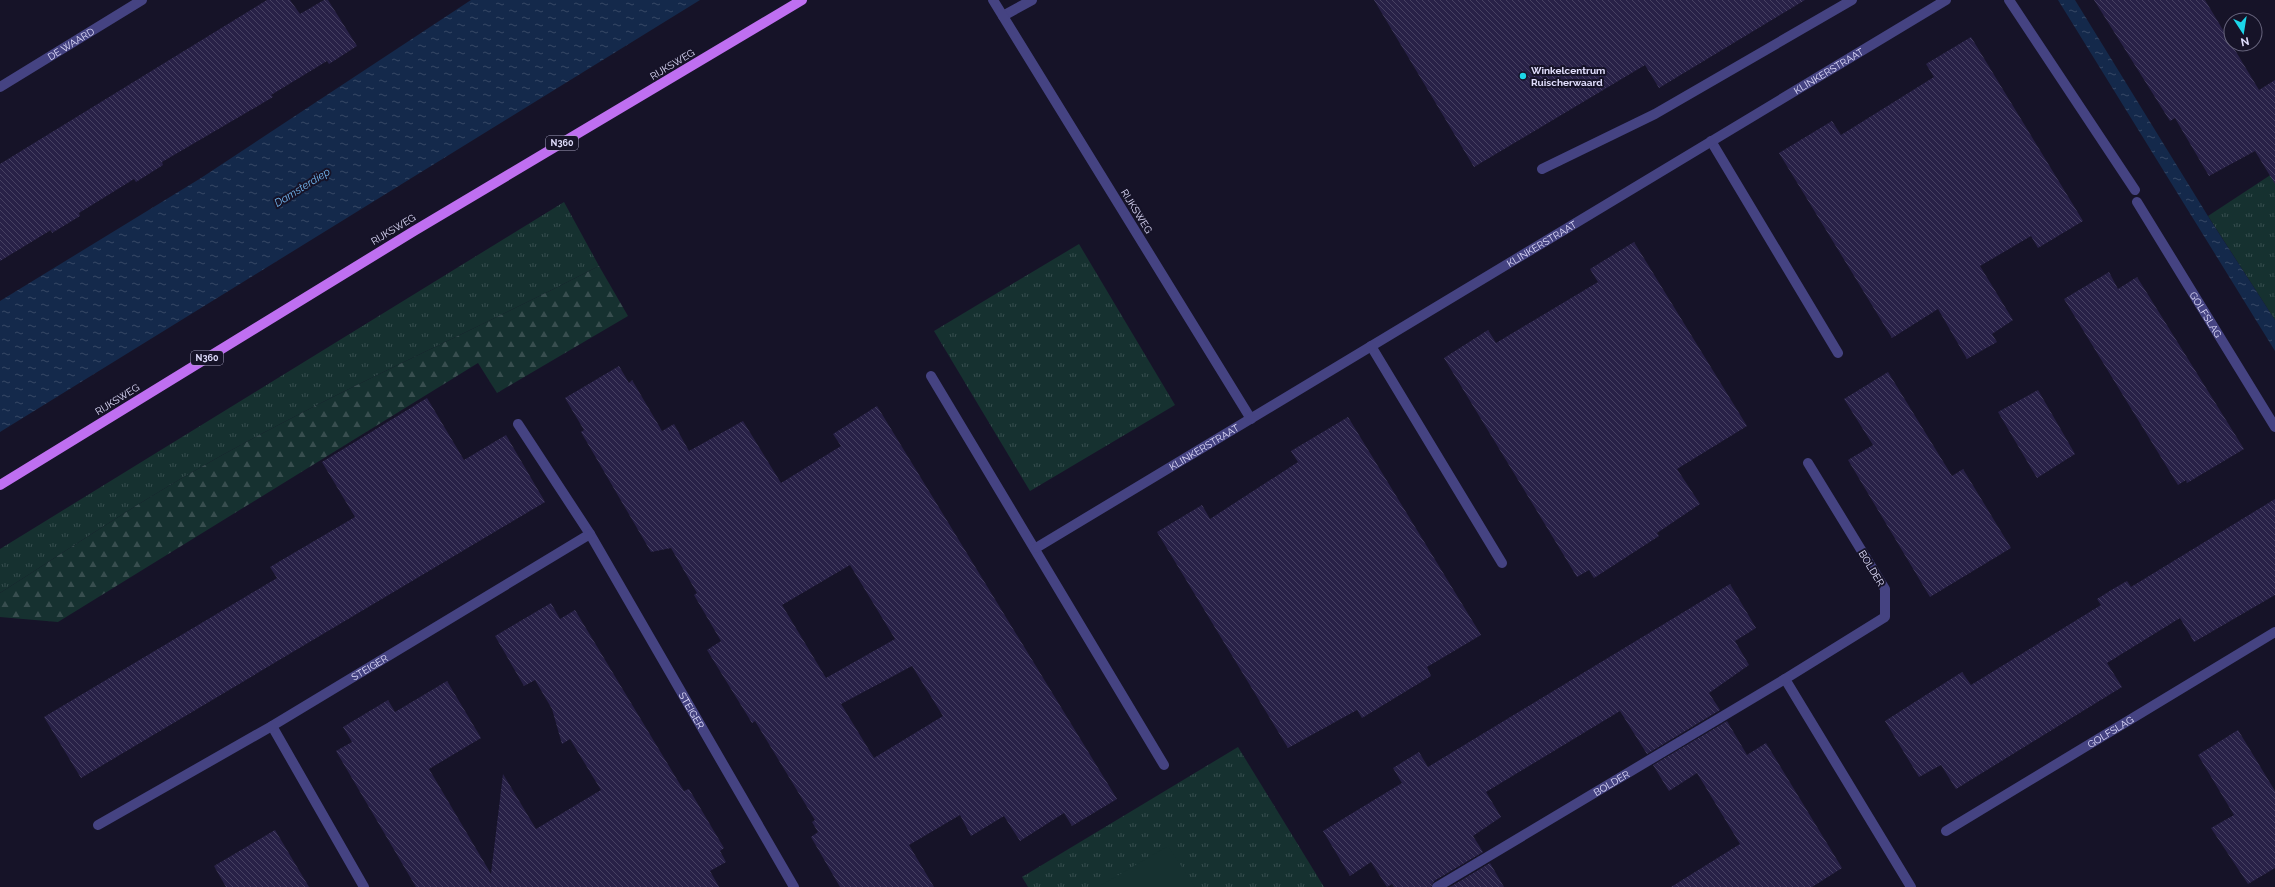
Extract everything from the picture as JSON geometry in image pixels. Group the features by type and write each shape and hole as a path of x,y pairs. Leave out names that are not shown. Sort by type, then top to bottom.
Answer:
{"main road":[{"name":"RIJKSWEG","path":"0,485 414,231 802,0"}],"street":[{"name":"DE WAARD","path":"0,87 142,0"},
{"name":"RIJKSWEG","path":"993,0 1251,419"},
{"path":"1003,16 1032,0"},
{"path":"1542,169 1655,114 1852,0"},
{"name":"KLINKERSTRAAT","path":"1036,548 1946,0"},
{"path":"2009,0 2135,190"},
{"path":"1711,141 1838,353"},
{"name":"GOLFSLAG","path":"2137,202 2275,427"},
{"path":"1371,346 1502,563"},
{"path":"932,376 1036,548 1164,765"},
{"name":"STEIGER","path":"518,424 590,534 795,887"},
{"name":"BOLDER","path":"1437,887 1785,679 1885,617 1885,589 1808,463"},
{"name":"STEIGER","path":"98,825 272,726 590,534"},
{"name":"GOLFSLAG","path":"1946,831 2275,632"},
{"path":"1785,679 1911,887"},
{"path":"272,726 364,887"}],"green space":[{"path":"2275,172 2275,320 2208,216"},
{"path":"564,202 599,266 341,393 239,446 141,503 0,593 0,549"},
{"path":"1079,244 1175,405 1030,491 934,331"},
{"path":"599,266 628,316 497,393 478,363 58,622 0,617 0,593 165,488 290,419"},
{"path":"1238,747 1324,887 1028,887 1022,877"},
{"path":"1168,846 1195,887 1100,886"}],"water":[{"name":"Damsterdiep","path":"471,0 700,0 0,432 0,301 201,178"},
{"path":"2058,0 2075,0 2211,221 2275,320 2275,351"}],"building":[{"path":"267,0 290,0 300,14 324,0 328,0 357,46 329,64 327,61 271,95 273,97 162,162 163,165 136,182 134,179 79,213 80,216 52,233 51,230 0,261 0,164"},
{"name":"Winkelcentrum Ruischerwaard","path":"1374,0 1805,0 1659,88 1645,65 1474,167"},
{"path":"2094,0 2205,0 2223,30 2223,52 2236,52 2259,90 2275,80 2275,184 2255,151 2209,176 2175,118 2170,121"},
{"path":"1971,37 2083,221 2038,248 2031,236 1980,266 2013,320 1992,334 1997,342 1967,359 1938,309 1892,338 1779,153 1832,121 1841,135 1934,77 1926,64"},
{"path":"1634,242 1747,426 1677,469 1700,504 1657,533 1659,536 1594,578 1589,570 1577,577 1444,358 1488,330 1496,343 1598,282 1590,269"},
{"path":"2109,272 2118,289 2137,277 2244,449 2187,483 2186,480 2178,485 2064,299"},
{"path":"619,366 629,383 632,380 662,431 674,424 689,451 743,421 781,483 841,446 833,434 877,406 1117,799 1072,826 1064,813 1020,841 1004,816 971,836 960,815 909,845 934,887 840,887 811,837 818,832 812,822 815,820 755,721 752,723 707,650 721,641 694,595 697,593 671,548 651,552 581,432 584,430 565,398","holes":["850,565 895,639 826,678 782,605","912,666 943,716 874,758 841,704"]},
{"path":"1888,372 1952,476 1963,469 2011,548 1930,597 1848,460 1873,445 1844,399"},
{"path":"2038,390 2075,454 2037,478 1998,412"},
{"path":"427,398 464,460 506,435 545,502 81,778 44,717 277,578 270,567 355,517 322,462"},
{"path":"1348,417 1481,635 1427,667 1431,676 1362,718 1357,710 1288,748 1157,532 1202,505 1210,519 1298,462 1291,451"},
{"path":"2275,499 2275,595 2194,642 2180,618 2107,663 2122,687 1956,789 1941,765 1919,777 1885,721 1962,672 1971,685 2101,605 2097,599 2113,589 2127,581 2131,587"},
{"path":"1730,584 1756,628 1735,641 1749,665 1709,693 1720,710 1647,754 1620,711 1486,792 1501,817 1473,836 1483,852 1434,881 1431,887 1394,887 1392,884 1387,887 1371,862 1350,876 1323,831 1402,783 1393,768 1419,752 1428,767"},
{"path":"551,603 560,619 575,610 684,791 689,789 724,848 720,851 726,862 710,871 719,887 416,887 336,751 352,742 343,727 388,700 395,712 447,681 481,738 429,769 491,874 503,774 536,829 601,790 570,739 562,744 552,709 535,680 524,686 495,636"},
{"path":"1727,721 1747,755 1766,743 1842,868 1812,887 1671,887 1740,844 1697,773 1669,791 1653,765"},
{"path":"2238,730 2275,791 2275,868 2248,884 2211,828 2234,815 2198,755"},
{"path":"275,830 309,887 226,887 214,866"},
{"path":"1490,863 1504,887 1450,887"}],"place":[{"name":"Winkelcentrum Ruischerwaard","path":"1523,76"}]}
